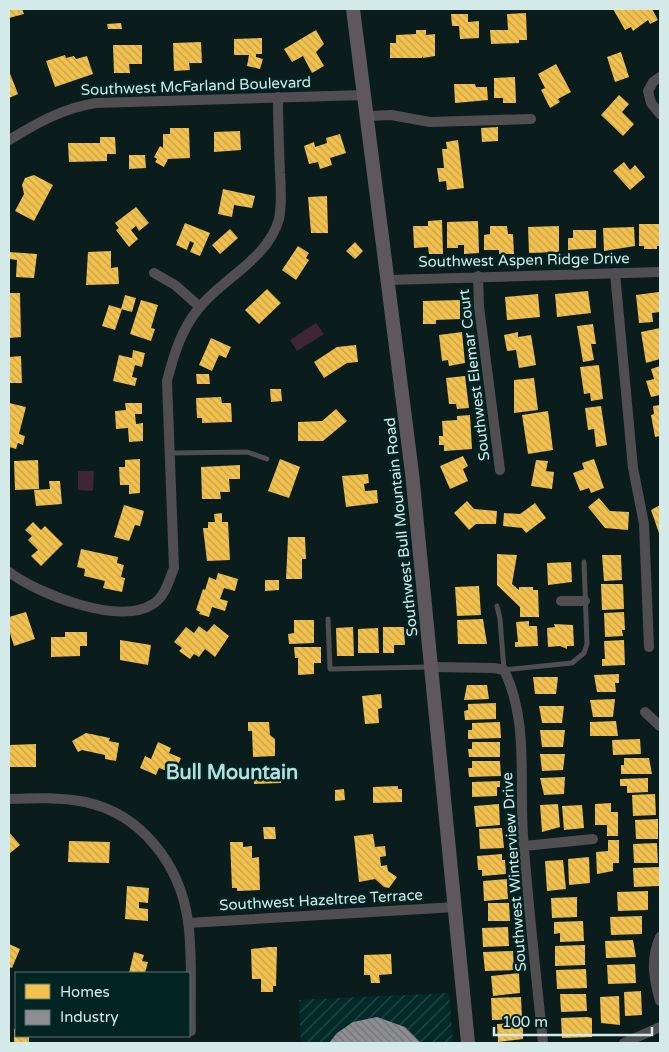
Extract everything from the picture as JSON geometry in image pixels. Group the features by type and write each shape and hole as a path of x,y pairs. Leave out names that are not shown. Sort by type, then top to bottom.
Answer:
{"main road":[{"name":"Southwest Bull Mountain Road","path":"353,9 389,280 412,474 468,1043"}],"street":[{"path":"660,77 653,82 648,91 651,103 660,114"},
{"name":"Southwest McFarland Boulevard","path":"9,140 40,121 64,110 90,104 364,95"},
{"path":"9,572 54,597 111,611 131,611 154,604 167,588 174,568 168,381 175,351 185,327 200,307 263,249 274,232 279,218 281,200 278,97"},
{"path":"367,116 391,115 430,122 531,119"},
{"name":"Southwest Aspen Ridge Drive","path":"389,280 660,272"},
{"path":"154,273 175,285 200,307"},
{"path":"615,274 633,468 644,524 649,647"},
{"name":"Southwest Elemar Court","path":"478,276 479,307 500,470"},
{"path":"561,601 585,600"},
{"path":"432,667 494,668 504,670"},
{"name":"Southwest Winterview Drive","path":"504,670 514,699 521,732 521,804 543,1043"},
{"path":"645,712 660,726"},
{"path":"9,799 76,801 104,807 121,816 144,833 171,867 184,900 188,923 189,972"},
{"path":"524,846 593,839"},
{"name":"Southwest Hazeltree Terrace","path":"188,923 456,907"},
{"path":"660,937 654,956 653,972 660,1001"},
{"path":"190,995 191,1031"},
{"path":"624,1043 660,1027"}],"lane":[{"path":"169,453 247,452 266,459"},
{"path":"497,606 500,619 504,670 572,662 580,659 587,644 584,562"},
{"path":"328,619 330,669 432,667"}],"shaded area":[{"path":"316,323 324,334 297,351 290,340"},
{"path":"78,471 94,471 93,491 78,490"},
{"path":"449,993 453,1043 301,1043 299,1000"}],"building: Homes":[{"path":"9,9 22,9 24,14 9,18"},
{"path":"613,9 652,9 658,20 650,24 648,20 633,31 631,27 625,30"},
{"path":"526,13 527,40 519,40 519,43 491,44 490,30 508,30 507,14"},
{"path":"451,14 468,14 468,22 479,21 479,38 460,39 459,26 452,26"},
{"path":"121,23 122,29 108,29 107,24"},
{"path":"316,30 324,44 316,52 324,66 312,73 303,56 292,62 284,49"},
{"path":"416,30 426,30 426,35 435,34 435,56 390,58 390,43 396,43 396,35 416,34"},
{"path":"262,38 262,54 256,54 256,57 263,59 260,69 247,66 249,55 234,55 234,39"},
{"path":"201,42 202,63 189,63 190,70 174,71 173,43"},
{"path":"113,45 142,45 142,64 129,64 130,73 114,73"},
{"path":"621,52 629,77 615,82 607,57"},
{"path":"65,55 66,58 74,56 76,59 87,56 93,74 55,87 46,61"},
{"path":"556,64 571,92 558,99 560,102 550,108 541,90 545,88 538,74"},
{"path":"9,71 18,94 9,98"},
{"path":"515,77 516,103 503,103 503,98 494,98 494,78"},
{"path":"454,84 475,84 476,87 487,87 488,100 455,103"},
{"path":"619,95 629,104 622,112 634,124 623,136 601,115"},
{"path":"498,127 498,141 482,142 481,128"},
{"path":"170,128 189,128 190,158 168,159 164,167 155,162 157,159 154,157 160,146 163,148 163,134 170,134"},
{"path":"240,131 241,150 214,152 214,132"},
{"path":"340,134 346,153 330,158 332,165 320,169 318,162 309,164 304,146 314,142 315,147 327,143 326,138"},
{"path":"100,137 115,137 116,154 107,154 107,161 69,162 68,143 100,143"},
{"path":"458,140 464,188 447,190 446,181 439,182 437,168 444,168 442,149 447,149 446,142"},
{"path":"129,155 145,155 146,168 129,169"},
{"path":"624,162 630,170 635,165 645,177 630,190 613,171"},
{"path":"34,175 53,185 34,221 15,211 24,194 22,185 25,178"},
{"path":"223,189 255,196 252,208 234,205 232,217 218,214"},
{"path":"327,196 328,233 311,233 308,197"},
{"path":"136,207 149,223 139,231 136,226 131,230 138,239 129,247 116,230 119,228 115,223"},
{"path":"442,220 443,254 429,254 428,247 414,248 413,226 428,226 428,221"},
{"path":"478,221 479,253 464,254 464,245 458,245 458,248 447,248 447,222"},
{"path":"185,223 210,233 200,256 190,252 194,243 190,241 187,250 176,245"},
{"path":"639,224 660,224 660,246 657,246 657,249 644,249 644,246 639,246"},
{"path":"490,226 507,226 508,234 513,234 514,254 499,254 499,250 484,250 484,235 490,234"},
{"path":"559,226 559,252 529,253 528,227"},
{"path":"634,227 635,246 604,251 603,228"},
{"path":"230,229 238,238 220,254 212,245"},
{"path":"573,230 596,230 596,248 568,250 568,238 573,238"},
{"path":"355,242 363,251 355,259 346,251"},
{"path":"298,246 309,253 306,258 309,260 296,280 282,270"},
{"path":"111,251 111,268 118,267 119,284 86,285 88,252"},
{"path":"9,252 37,254 34,278 16,277 17,260 9,259"},
{"path":"267,289 281,303 259,324 245,310"},
{"path":"588,291 591,313 557,317 555,294"},
{"path":"659,292 660,312 652,313 653,322 639,323 636,295"},
{"path":"9,293 20,293 21,337 9,338"},
{"path":"538,294 540,317 507,320 505,297"},
{"path":"125,295 136,298 132,312 121,309"},
{"path":"141,300 158,305 151,328 155,329 151,341 130,334"},
{"path":"460,300 460,319 436,320 436,324 423,324 423,301"},
{"path":"109,305 122,309 115,330 102,326"},
{"path":"593,324 596,344 591,344 594,360 583,362 577,326"},
{"path":"660,328 660,359 646,363 641,332"},
{"path":"462,332 465,363 449,366 448,360 442,361 439,335"},
{"path":"518,332 518,337 531,335 536,365 519,368 516,350 507,351 504,335"},
{"path":"211,338 231,347 226,358 219,355 212,371 199,365"},
{"path":"356,345 358,362 347,363 324,378 314,362 337,347"},
{"path":"133,350 145,353 142,367 135,365 132,377 137,378 135,386 113,381 119,355 132,358"},
{"path":"21,356 22,383 9,383 9,357"},
{"path":"599,365 603,399 591,401 590,393 584,394 580,367"},
{"path":"660,366 660,395 651,397 646,381 654,379 651,369"},
{"path":"196,374 209,374 210,384 197,384"},
{"path":"465,376 469,408 457,409 456,404 449,404 446,378"},
{"path":"534,378 538,410 514,413 514,380"},
{"path":"270,389 281,389 282,401 271,402"},
{"path":"221,397 222,403 231,403 232,422 202,423 202,418 197,418 196,398"},
{"path":"9,403 26,407 19,434 25,436 23,445 18,443 16,449 9,447"},
{"path":"125,403 142,403 142,414 135,414 136,424 143,423 143,441 129,442 128,428 116,429 115,411 126,410"},
{"path":"660,405 660,436 655,437 651,415 654,414 653,406"},
{"path":"601,406 607,445 596,447 594,429 588,430 585,408"},
{"path":"336,409 347,421 323,441 298,441 298,422 322,421"},
{"path":"548,411 553,450 528,454 522,415"},
{"path":"470,415 472,449 444,451 444,445 439,445 439,436 443,436 442,421 457,420 457,416"},
{"path":"463,456 468,466 463,469 468,481 450,489 440,466"},
{"path":"140,459 140,493 129,494 129,485 120,485 119,467 125,467 125,460"},
{"path":"280,459 300,467 289,498 268,491"},
{"path":"594,459 604,488 591,493 589,488 580,491 573,473 584,469 582,463"},
{"path":"38,460 39,489 15,490 14,461"},
{"path":"536,460 548,461 546,471 554,472 552,489 531,486"},
{"path":"240,465 240,479 229,479 230,492 220,492 221,499 202,499 201,467"},
{"path":"368,474 369,483 364,484 365,491 377,490 378,503 346,507 342,476"},
{"path":"49,481 60,481 62,504 36,506 34,490 50,489"},
{"path":"599,498 610,511 629,512 628,530 605,528 588,507"},
{"path":"467,501 474,509 497,511 496,524 476,524 469,530 454,513"},
{"path":"535,503 546,518 526,533 522,528 503,526 504,513 520,514"},
{"path":"124,505 144,511 140,526 135,525 129,541 114,537"},
{"path":"660,505 660,536 651,510"},
{"path":"222,513 222,522 228,522 230,560 207,561 203,528 208,528 208,522 215,522 214,514"},
{"path":"33,522 41,530 45,526 63,544 41,566 31,556 38,550 28,540 32,536 25,530"},
{"path":"288,537 305,537 306,559 302,559 302,579 286,579"},
{"path":"81,549 118,557 117,563 124,565 121,577 125,578 122,592 103,588 105,581 84,576 85,569 77,567"},
{"path":"497,554 517,555 512,584 519,590 519,587 533,587 533,590 538,590 539,617 520,617 520,607 497,585"},
{"path":"602,555 621,555 622,580 604,581"},
{"path":"571,562 572,582 548,585 547,563"},
{"path":"218,573 238,579 235,591 224,588 220,599 228,601 225,611 212,607 209,617 199,614 200,612 196,610 203,589 205,590 209,577 216,580"},
{"path":"265,580 279,580 279,590 265,591"},
{"path":"601,584 623,584 624,609 602,610"},
{"path":"479,586 481,615 457,616 455,587"},
{"path":"26,612 35,639 14,646 9,630 9,617"},
{"path":"624,612 625,630 622,630 623,636 605,637 604,613"},
{"path":"483,619 487,644 458,644 457,620"},
{"path":"294,620 314,620 314,643 289,644 288,634 294,633"},
{"path":"529,621 529,626 537,626 538,646 515,647 515,642 518,642 516,622"},
{"path":"214,624 229,636 215,657 205,649 199,657 194,654 190,659 179,651 182,648 174,642 186,627 194,633 199,626 207,632"},
{"path":"554,624 573,625 574,646 567,646 567,649 560,646 548,647 547,628 555,627"},
{"path":"353,627 354,656 337,656 336,628"},
{"path":"383,627 404,627 405,645 394,645 394,653 383,653"},
{"path":"378,628 379,653 358,653 358,629"},
{"path":"65,632 87,632 87,646 80,646 80,656 51,657 51,637 65,637"},
{"path":"120,640 151,645 148,665 120,660"},
{"path":"624,640 625,665 602,666 602,659 605,659 604,641"},
{"path":"294,647 321,647 321,663 314,663 314,674 298,675 298,658 295,658"},
{"path":"619,674 619,683 615,683 616,692 597,692 594,675"},
{"path":"533,677 558,677 556,694 535,694"},
{"path":"467,685 487,685 489,699 464,700"},
{"path":"381,694 382,708 378,709 379,723 365,724 362,696"},
{"path":"615,699 613,717 593,717 590,700"},
{"path":"496,703 496,719 465,720 464,711 468,710 468,704"},
{"path":"539,706 564,706 562,723 542,723"},
{"path":"616,721 618,736 590,736 590,722"},
{"path":"248,722 269,722 270,735 275,739 275,756 253,757 252,731 248,731"},
{"path":"500,722 501,738 468,739 468,730 472,730 472,723"},
{"path":"540,730 565,730 563,747 542,747"},
{"path":"86,733 110,738 109,741 119,743 116,761 105,759 105,755 82,750 78,752 72,741"},
{"path":"640,739 641,754 613,755 612,740"},
{"path":"158,742 171,748 169,753 181,758 174,774 159,768 156,775 140,768 145,756 151,759"},
{"path":"472,742 500,742 500,757 469,757 468,749 472,749"},
{"path":"36,744 36,767 9,767 9,745"},
{"path":"540,754 565,754 563,770 542,771"},
{"path":"624,758 649,758 652,774 621,774 621,765 624,765"},
{"path":"472,761 500,761 501,776 469,777 468,768 472,768"},
{"path":"281,767 281,783 254,784 253,768"},
{"path":"565,777 564,794 544,795 540,778"},
{"path":"648,778 648,792 627,793 627,786 620,786 620,779"},
{"path":"500,781 500,787 497,787 497,796 472,797 472,782"},
{"path":"398,786 398,789 402,789 402,802 373,803 373,787"},
{"path":"344,789 345,800 335,801 335,790"},
{"path":"655,794 656,815 633,816 632,795"},
{"path":"611,803 611,812 618,812 618,836 607,836 607,825 595,825 595,804"},
{"path":"499,804 500,825 476,827 474,806"},
{"path":"558,804 560,827 542,832 540,805"},
{"path":"582,805 584,828 564,830 562,806"},
{"path":"658,819 658,839 636,839 635,820"},
{"path":"263,827 275,827 276,839 264,839"},
{"path":"502,828 504,848 480,849 479,829"},
{"path":"9,832 20,845 9,854"},
{"path":"373,834 375,847 385,846 386,856 380,857 381,866 387,865 388,871 397,877 389,888 384,887 375,879 359,882 354,836"},
{"path":"608,840 619,840 619,863 613,863 613,871 597,874 596,852 608,851"},
{"path":"69,841 110,842 109,863 68,862"},
{"path":"230,842 243,842 243,847 252,846 252,858 259,857 260,890 237,891 237,888 232,888"},
{"path":"657,843 658,863 634,863 633,844"},
{"path":"502,854 502,860 505,860 506,874 482,876 482,870 478,870 477,856"},
{"path":"589,857 590,883 569,885 568,859"},
{"path":"563,860 566,889 547,891 545,861"},
{"path":"659,867 660,886 634,887 633,868"},
{"path":"507,879 508,899 484,901 483,881"},
{"path":"127,886 149,888 148,903 139,902 139,908 148,909 148,921 125,919"},
{"path":"648,891 648,910 618,911 617,892"},
{"path":"577,897 577,917 552,918 551,898"},
{"path":"488,903 509,903 510,921 488,921"},
{"path":"642,916 642,934 611,935 610,917"},
{"path":"583,921 584,941 560,942 560,933 554,934 554,922"},
{"path":"508,927 509,946 483,947 482,928"},
{"path":"633,940 636,957 606,958 605,941"},
{"path":"9,944 20,949 12,968 9,967"},
{"path":"585,945 585,965 555,966 555,946"},
{"path":"277,947 276,986 273,986 273,992 261,992 261,979 252,979 251,949"},
{"path":"513,951 514,970 485,971 483,952"},
{"path":"134,952 144,955 142,961 148,962 145,972 129,972"},
{"path":"391,954 392,974 379,975 380,983 371,983 370,975 364,975 364,955"},
{"path":"635,964 636,983 608,984 607,965"},
{"path":"586,969 587,988 557,989 556,970"},
{"path":"519,973 520,993 493,996 491,976"},
{"path":"641,991 642,1015 625,1016 624,992"},
{"path":"560,994 586,994 587,1011 561,1012"},
{"path":"619,996 620,1025 601,1023 600,997"},
{"path":"521,997 522,1019 492,1020 491,998"},
{"path":"561,1018 592,1018 592,1037 562,1038"},
{"path":"518,1021 523,1021 523,1039 498,1042 497,1024 518,1023"},
{"path":"14,1029 15,1037 29,1037 29,1043 14,1043"}],"building: Industry":[{"path":"377,1017 405,1027 421,1043 329,1043 337,1033 353,1022"}],"district":[{"name":"Bull Mountain","path":"232,773"}]}
